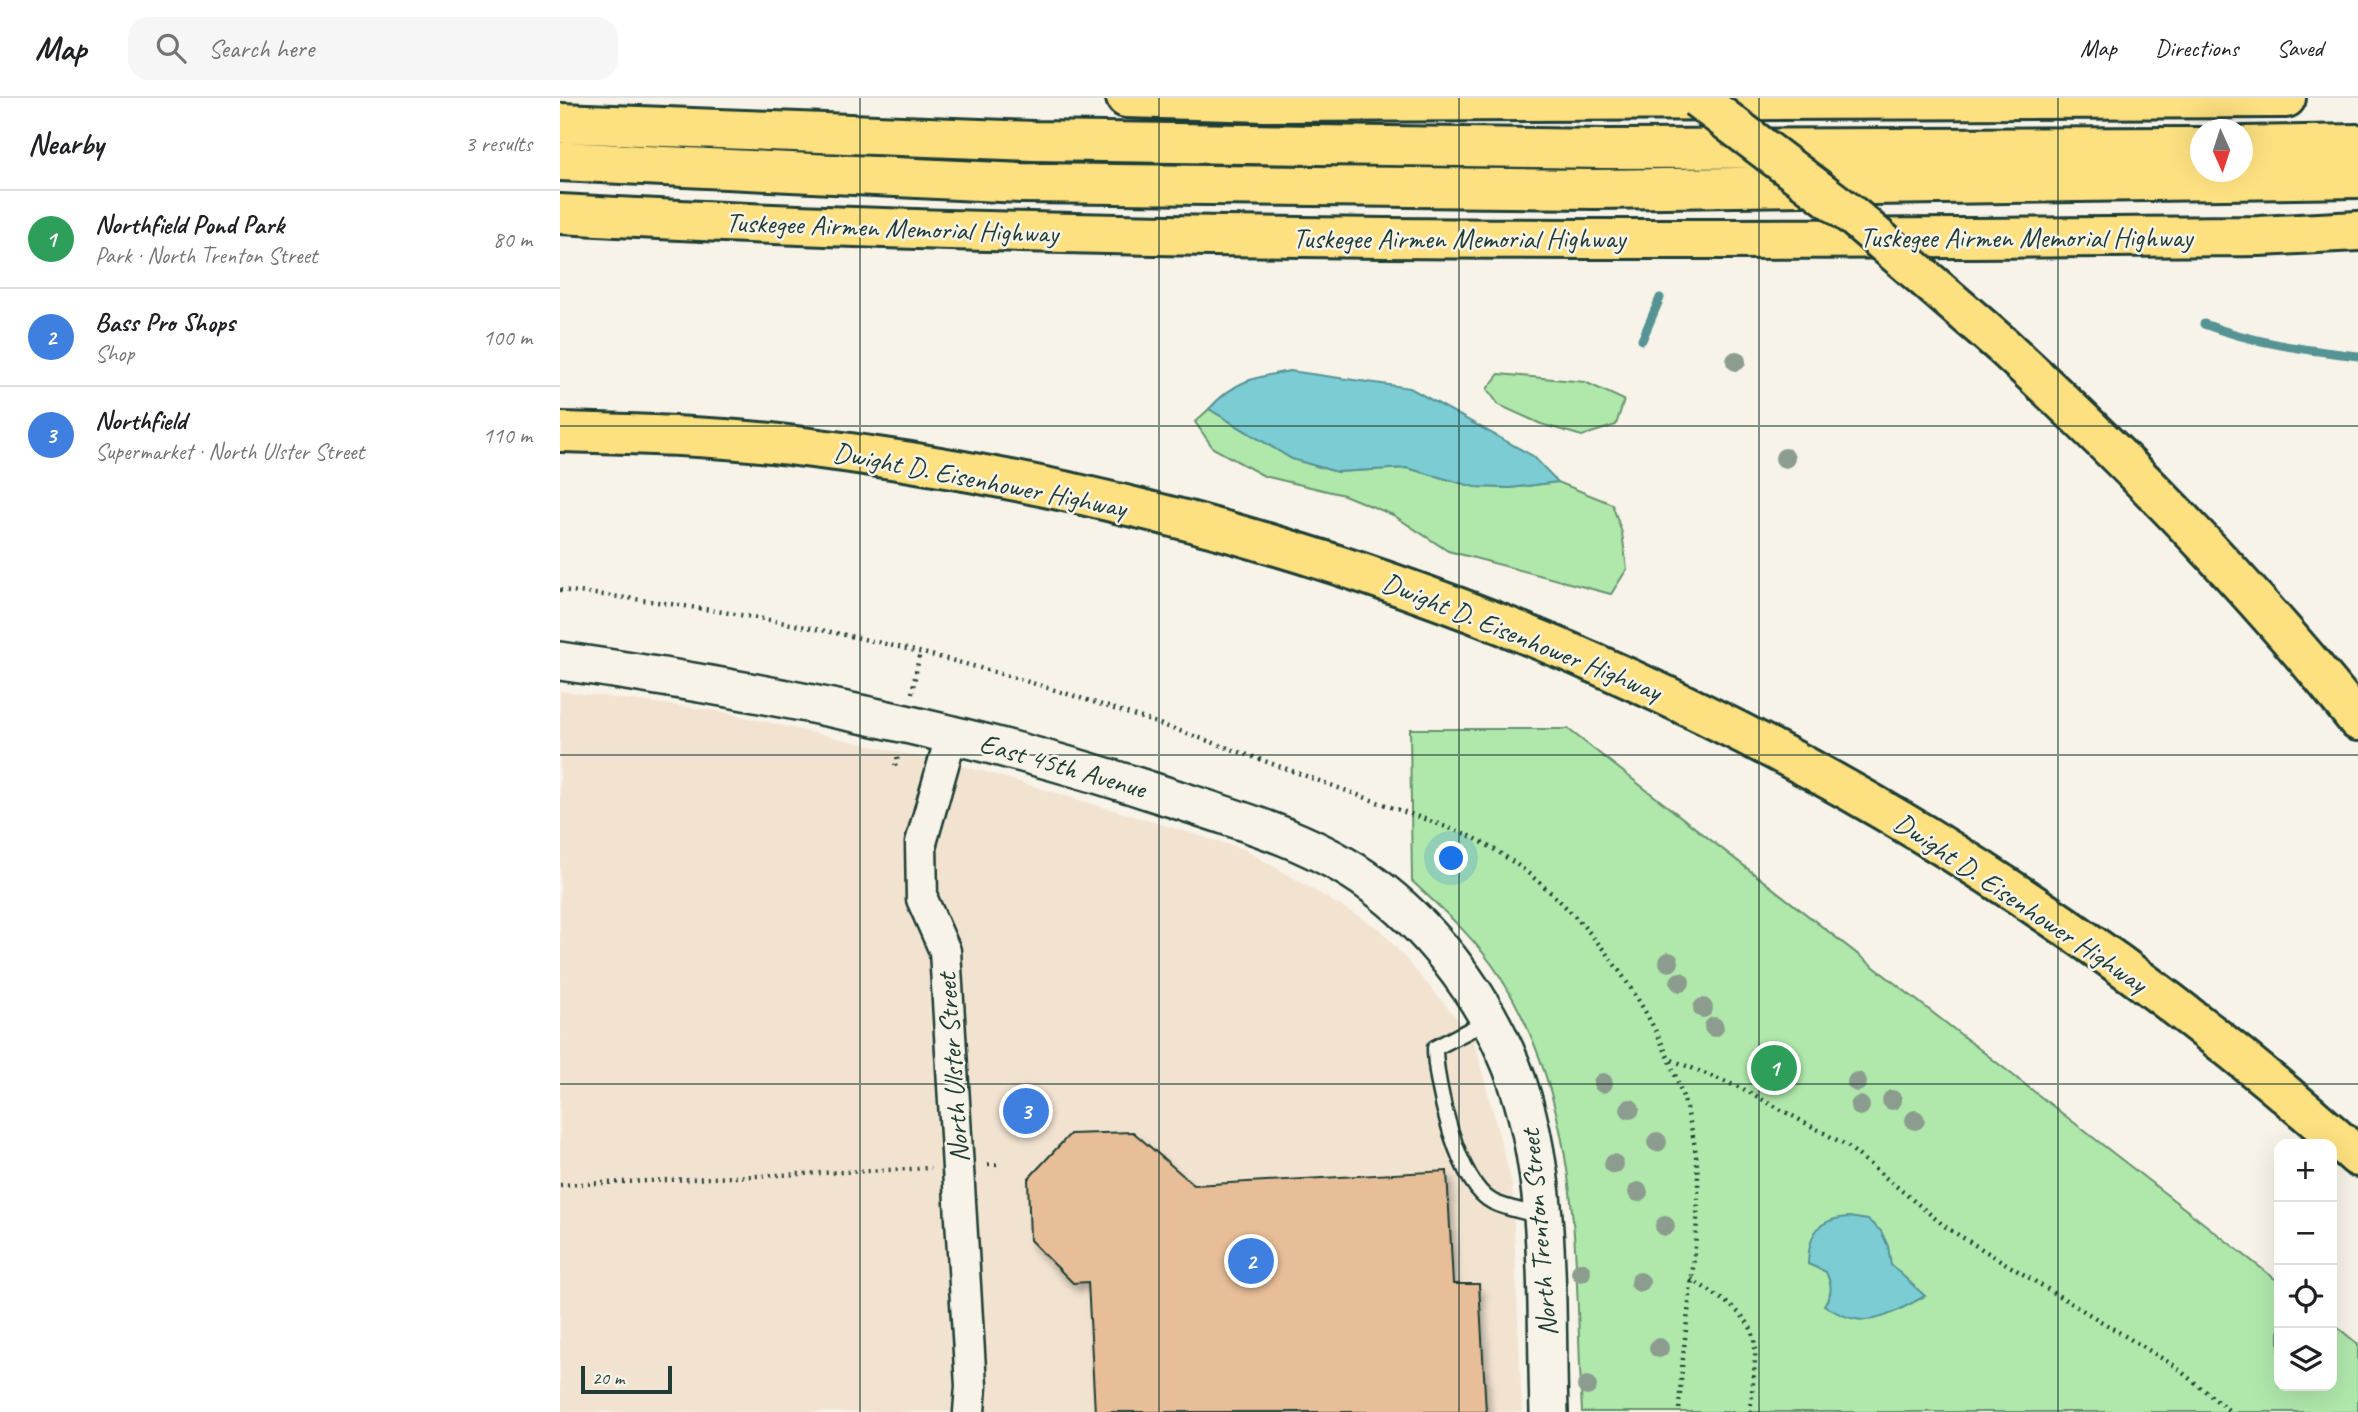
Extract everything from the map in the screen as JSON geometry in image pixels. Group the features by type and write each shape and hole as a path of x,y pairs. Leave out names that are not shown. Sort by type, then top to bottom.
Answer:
{"highway":[{"path":"1126,98 1306,102 2286,98"},
{"path":"1698,98 1854,217 2002,345 2119,455 2244,585 2358,721"},
{"path":"560,123 1048,142 1604,149 2190,146"},
{"path":"2253,146 2358,144"},
{"path":"560,161 1021,183 1595,189 2358,178"},
{"name":"Tuskegee Airmen Memorial Highway","path":"560,214 942,231 1380,239 2245,236 2358,231"},
{"name":"Dwight D. Eisenhower Highway","path":"560,432 670,435 785,444 964,471 1146,511 1290,548 1372,574 1512,627 1703,712 1897,817 2114,962 2295,1102 2358,1157"}],"street":[{"name":"East 45th Avenue","path":"560,661 674,678 952,733 1091,771 1261,827 1336,860 1374,886 1412,919 1442,951 1489,1020"},
{"name":"North Ulster Street","path":"952,733 921,843 922,899 945,951 971,1386 970,1412"},
{"name":"North Trenton Street","path":"1489,1020 1505,1050 1530,1121 1541,1216 1549,1412"}],"lane":[{"path":"1489,1020 1435,1048 1435,1070 1470,1180 1491,1201 1541,1216"}],"path":[{"path":"1671,1060 1743,1089 1846,1145 1947,1228 2173,1365 2231,1412"},
{"path":"560,1185 1001,1165"},
{"path":"1691,1279 1726,1301 1750,1322 1757,1343 1750,1412"}],"shaded area":[{"path":"560,691 718,711 982,771 1244,849 1380,929 1473,1037 1512,1184 1522,1412 560,1412"}],"green space":[{"path":"1499,374 1585,382 1624,400 1616,425 1582,436 1541,424 1499,405 1487,389"},
{"path":"1209,409 1292,459 1337,472 1407,468 1475,487 1510,488 1558,482 1612,504 1622,533 1627,569 1611,594 1448,551 1393,515 1344,495 1264,476 1213,448 1195,422"},
{"path":"1410,729 1568,729 2274,1278 2274,1391 2337,1391 2337,1327 2358,1344 2358,1412 1582,1412 1575,1242 1561,1132 1547,1078 1527,1026 1499,975 1470,937 1412,881"}],"water":[{"path":"1290,371 1410,388 1533,456 1558,482 1510,488 1475,487 1407,468 1337,472 1292,459 1209,409 1236,386"},
{"path":"1838,1218 1868,1220 1881,1231 1888,1246 1891,1265 1925,1296 1875,1319 1851,1318 1824,1305 1831,1289 1826,1272 1808,1264 1810,1244 1822,1225"}],"building":[{"path":"1133,1132 1194,1185 1447,1171 1453,1284 1479,1284 1486,1412 1095,1412 1088,1282 1073,1283 1030,1240 1028,1179 1070,1134"}],"waterway":[{"path":"1642,340 1660,298"},
{"path":"2204,324 2280,345 2358,356"}],"place":[{"name":"Northfield Pond Park","path":"1774,1068"},
{"name":"Northfield","path":"1026,1111"},
{"name":"Bass Pro Shops","path":"1251,1261"}]}
